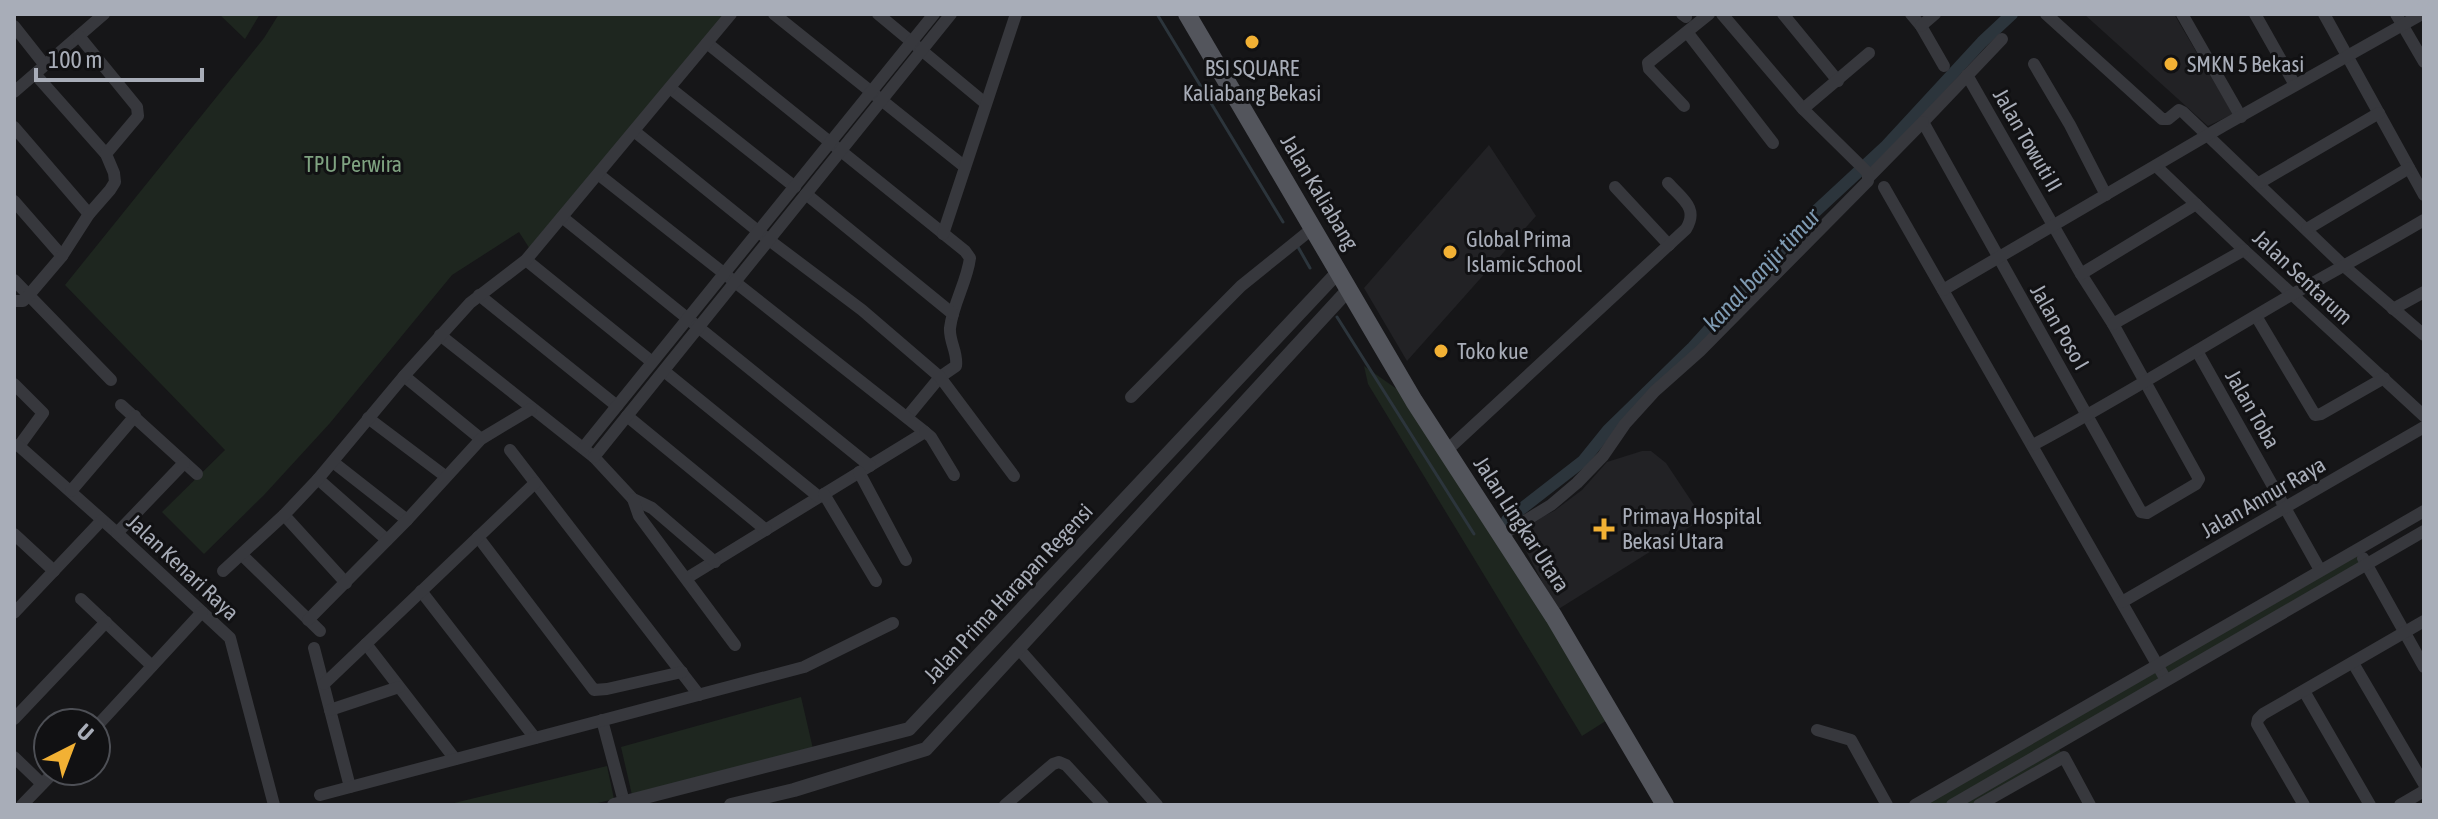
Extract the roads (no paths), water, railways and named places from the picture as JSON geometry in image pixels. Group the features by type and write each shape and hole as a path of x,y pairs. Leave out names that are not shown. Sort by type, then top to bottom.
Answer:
{"main road":[{"name":"Jalan Kaliabang","path":"1187,14 1309,231 1328,283"},
{"name":"Jalan Lingkar Utara","path":"1328,283 1500,532 1665,805"}],"street":[{"path":"14,92 104,14"},
{"path":"223,571 318,479 440,335 479,295 526,260 731,14"},
{"path":"878,14 985,103"},
{"path":"916,47 934,14"},
{"path":"583,448 759,231 800,190 916,47 951,14"},
{"path":"943,234 1016,14"},
{"path":"1684,106 1649,69 1648,63 1709,14"},
{"path":"1722,14 1803,109 1868,176"},
{"path":"1783,14 1838,81"},
{"path":"1911,14 1944,66"},
{"path":"1921,26 1935,14"},
{"path":"2046,14 2162,119 2168,119 2179,110 2345,267 2424,335"},
{"path":"2182,14 2241,117"},
{"path":"2255,14 2295,85"},
{"path":"2324,14 2424,195"},
{"path":"1943,290 2348,56 2399,20 2422,14"},
{"path":"783,17 965,167"},
{"path":"2399,20 2424,62"},
{"path":"14,26 44,64"},
{"path":"1687,32 1773,143"},
{"path":"79,36 137,107 138,116 106,154"},
{"path":"1500,532 1551,505 1577,483 1655,391 1700,351 1858,192 1868,176 2002,39"},
{"path":"707,43 970,258 950,333 956,352 956,366 940,377 907,417"},
{"path":"1803,109 1869,53"},
{"path":"2034,64 2106,195"},
{"path":"14,301 23,301 62,256 89,214 115,182 106,154 35,74"},
{"name":"Jalan Towuti II","path":"1967,75 2113,324 2144,383"},
{"path":"670,88 953,314"},
{"path":"2259,183 2379,113"},
{"name":"Jalan Poso I","path":"1923,122 2141,512 2147,513 2200,480 2144,383"},
{"path":"14,127 89,214"},
{"path":"634,131 862,310 940,377 1014,476"},
{"name":"Jalan Sentarum","path":"2156,166 2424,416"},
{"path":"2307,229 2409,168"},
{"path":"598,174 931,437 954,475"},
{"path":"1445,452 1686,229 1692,219 1691,209 1668,183"},
{"path":"1615,187 1669,245"},
{"path":"1884,187 2166,680"},
{"path":"594,457 769,240 800,190"},
{"path":"14,201 62,256"},
{"path":"2081,274 2196,204"},
{"path":"562,217 865,469 906,560"},
{"path":"2033,445 2424,220"},
{"path":"1131,397 1241,286 1309,231"},
{"path":"2113,324 2244,250"},
{"path":"526,260 652,362"},
{"path":"14,280 111,380"},
{"name":"Jalan Prima Harapan Regensi","path":"910,731 1328,283"},
{"path":"2393,309 2424,292"},
{"path":"479,295 617,406"},
{"name":"Jalan Prima Harapan Regensi","path":"731,805 794,790 926,749 1340,300"},
{"path":"2256,316 2315,415 2384,378"},
{"path":"440,335 594,457 633,499 652,508 715,562"},
{"name":"Jalan Toba","path":"2197,351 2320,570"},
{"path":"664,371 822,495 876,581"},
{"path":"404,376 481,439"},
{"path":"14,384 43,413 16,446"},
{"path":"121,405 197,474"},
{"path":"308,620 407,520 481,439 531,409"},
{"path":"71,491 135,416"},
{"path":"627,416 766,530"},
{"path":"368,418 445,476"},
{"name":"Jalan Annur Raya","path":"2122,602 2424,427"},
{"path":"687,578 925,432"},
{"name":"Jalan Kenari Raya","path":"16,446 71,491 226,634 234,648 274,805"},
{"path":"510,450 699,695"},
{"path":"333,462 407,520"},
{"path":"117,533 184,463"},
{"path":"318,479 387,540"},
{"path":"324,684 535,483"},
{"path":"633,499 639,516 735,645"},
{"path":"1915,805 2424,511"},
{"path":"284,515 346,583"},
{"path":"1112,517 1126,530"},
{"path":"14,613 102,520"},
{"path":"1952,805 2424,531"},
{"path":"14,534 54,571"},
{"path":"478,537 594,690 682,672"},
{"path":"2358,549 2424,667"},
{"path":"242,555 320,631"},
{"path":"421,591 535,738"},
{"path":"81,599 152,666"},
{"path":"112,710 202,612"},
{"path":"2304,805 2257,724 2258,719 2424,621"},
{"path":"14,719 106,622"},
{"path":"320,795 804,667 893,623"},
{"path":"366,644 455,759"},
{"path":"314,648 350,787"},
{"path":"1018,648 1157,805"},
{"path":"2353,663 2424,784"},
{"path":"330,710 399,687"},
{"path":"2304,691 2370,805"},
{"path":"602,720 621,804 903,732 910,731 918,750"},
{"path":"1817,730 1851,740 1887,805"},
{"path":"2056,745 2090,805"},
{"path":"14,757 32,774"},
{"path":"1979,805 2064,757"},
{"path":"1005,805 1059,762 1066,765 1103,805"},
{"path":"22,805 39,787"},
{"path":"2400,805 2424,791"}],"waterway":[{"path":"1157,14 1283,222"},
{"name":"kanal banjir timur","path":"1507,520 1583,461 1608,430 1693,347 1816,211 1885,147 2012,14"},
{"path":"1298,247 1310,268"},
{"path":"1337,317 1474,534"}],"place":[{"name":"BSI SQUARE Kaliabang Bekasi","path":"1252,42"},
{"name":"SMKN 5 Bekasi","path":"2171,64"},
{"name":"Global Prima Islamic School","path":"1450,252"},
{"name":"Toko kue","path":"1441,351"},
{"name":"Primaya Hospital Bekasi Utara","path":"1604,529"}],"park label":[{"name":"TPU Perwira","path":"353,164"}]}
